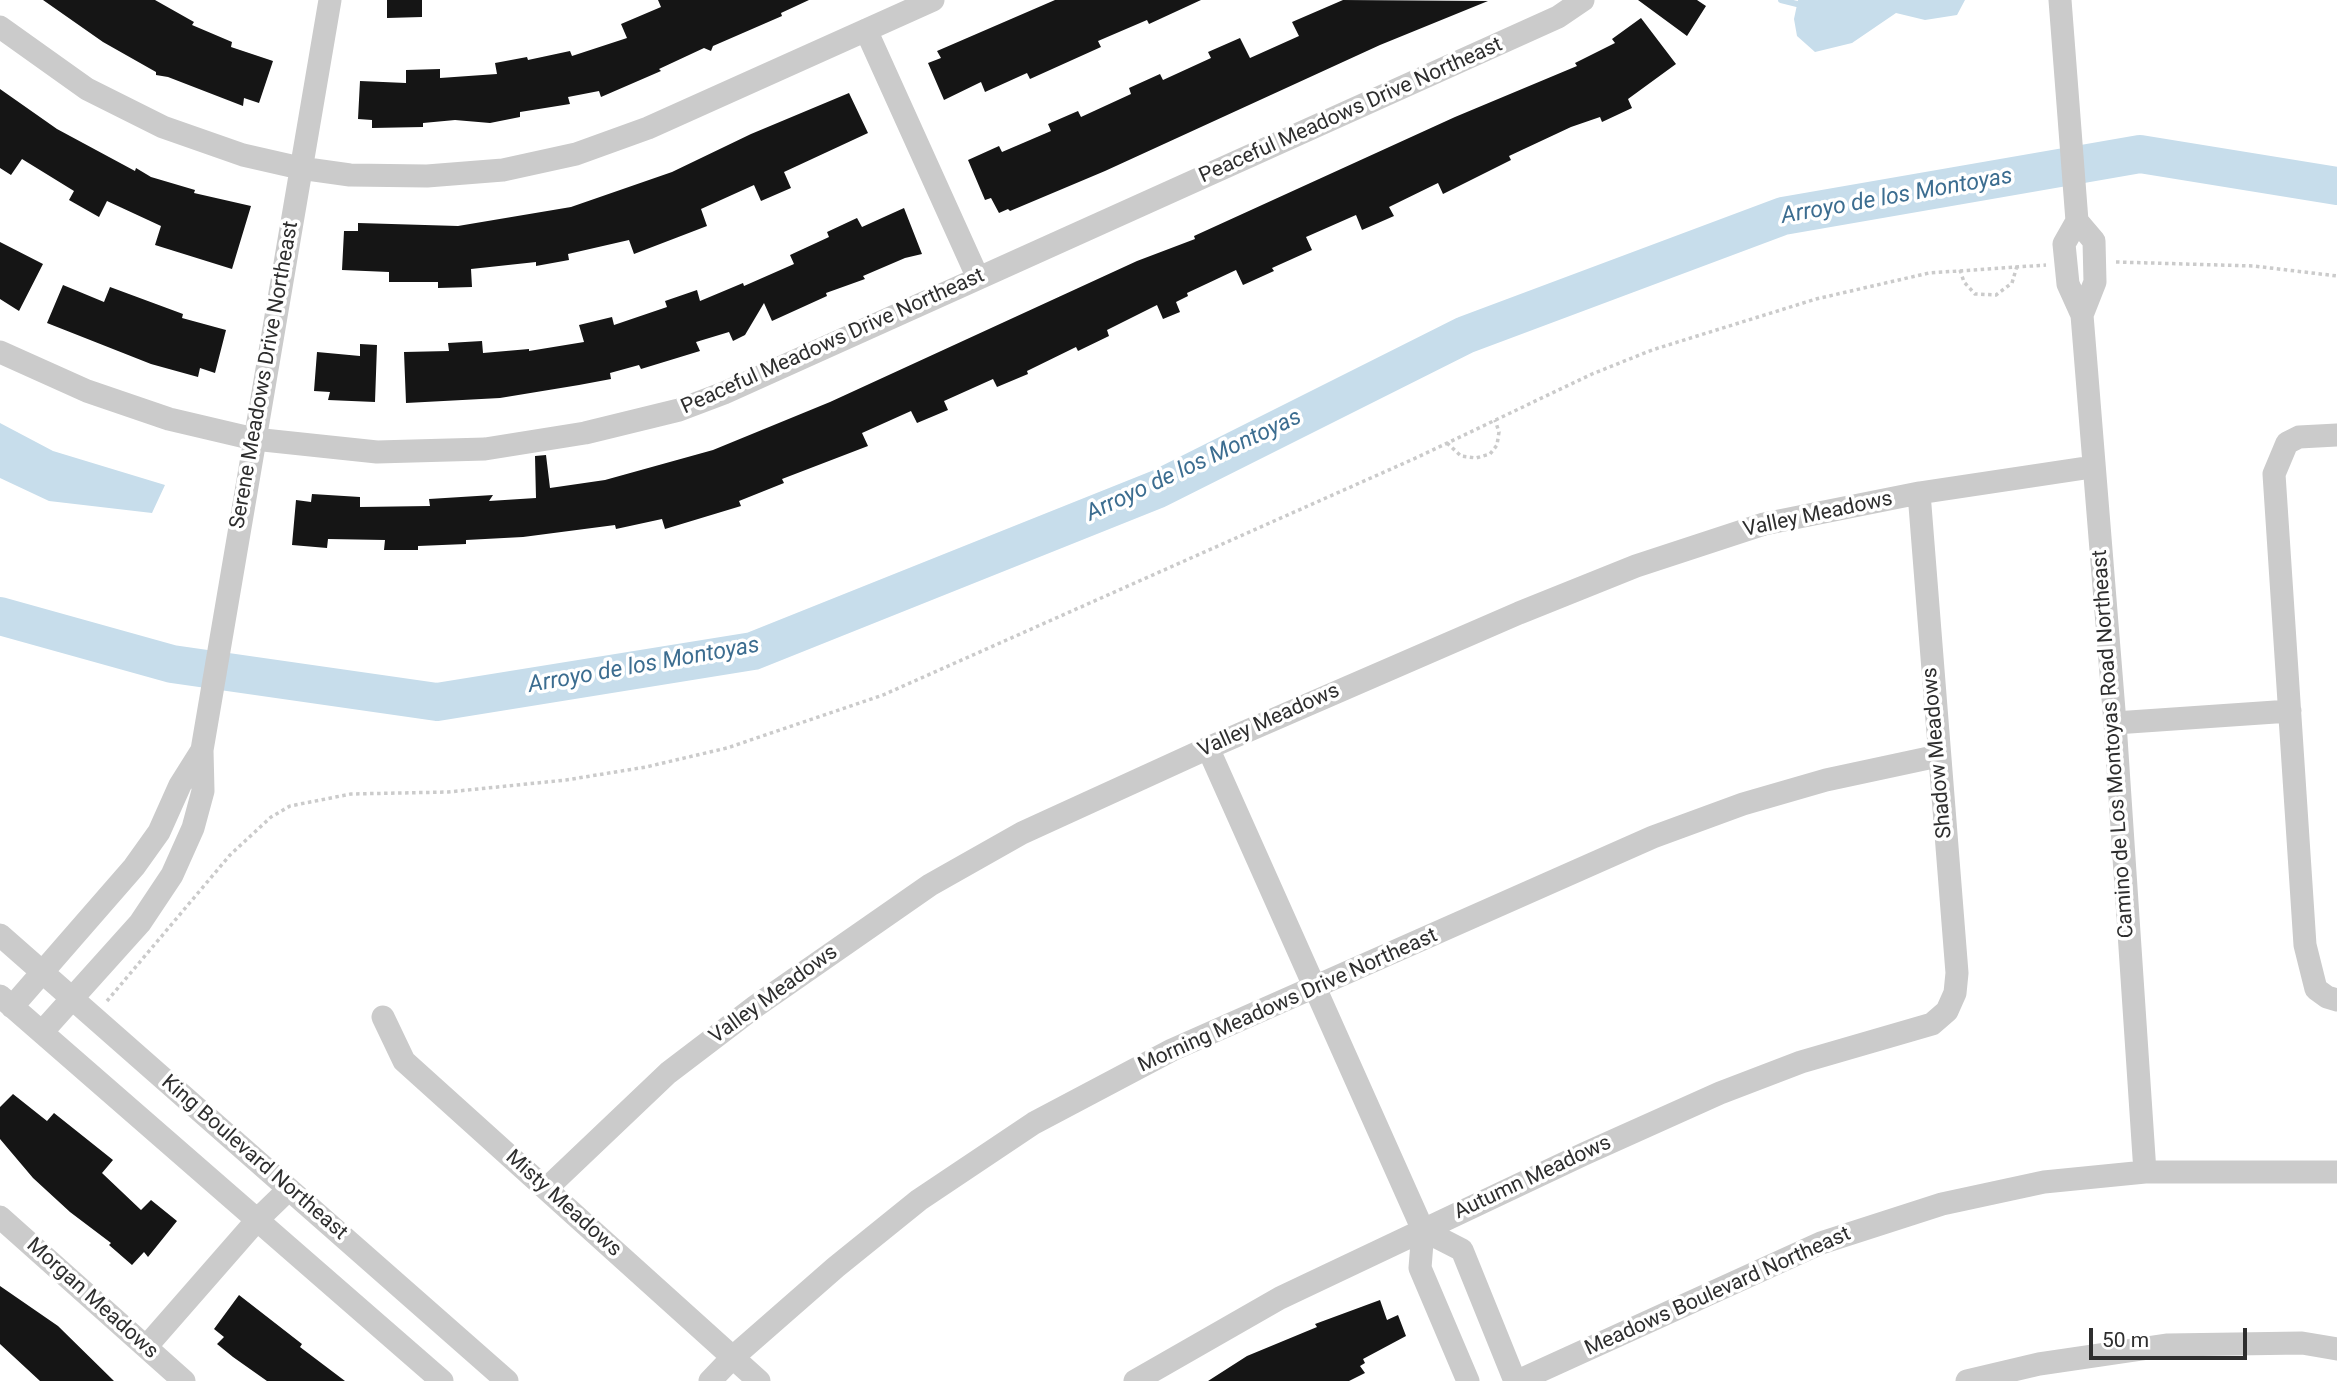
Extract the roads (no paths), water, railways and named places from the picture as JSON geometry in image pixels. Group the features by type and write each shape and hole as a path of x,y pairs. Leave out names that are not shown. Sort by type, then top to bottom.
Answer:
{"street":[{"name":"Serene Meadows Drive Northeast","path":"41,1032 140,923 172,875 193,828 203,791 204,739 227,597 330,0"},
{"path":"0,27 87,89 163,127 243,155 300,168 350,175 427,176 503,170 576,154 648,128 933,0"},
{"name":"Peaceful Meadows Drive Northeast","path":"0,352 87,391 169,419 254,439 377,452 485,449 585,433 679,410 724,393 1558,18 1583,0"},
{"name":"Camino de Los Montoyas Road Northeast","path":"2060,0 2076,214 2064,244 2068,284 2082,315 2092,467 2115,723 2145,1172"},
{"path":"866,30 978,278"},
{"name":"Camino de Los Montoyas Road Northeast","path":"2076,214 2094,241 2095,282 2082,315"},
{"path":"2337,435 2299,437 2287,443 2274,474 2305,945 2316,989 2337,1000"},
{"name":"Valley Meadows","path":"546,1189 668,1073 756,1006 930,886 1021,833 1208,748 1519,613 1636,566 1764,524 1919,493 2092,467"},
{"name":"Shadow Meadows","path":"1919,493 1956,973 1955,993 1947,1012"},
{"path":"2115,723 2290,711"},
{"name":"Serene Meadows Drive Northeast","path":"6,1001 42,972 134,867 159,832 204,739"},
{"path":"1208,748 1423,1230 1420,1268 1468,1381"},
{"name":"Morning Meadows Drive Northeast","path":"710,1381 732,1358 919,1200 1034,1123 1172,1050 1653,837 1743,804 1826,780 1938,757"},
{"name":"King Boulevard Northeast","path":"0,934 507,1381"},
{"name":"King Boulevard Northeast","path":"6,1001 442,1381"},
{"name":"Autumn Meadows","path":"1135,1381 1280,1298 1720,1093 1801,1062 1931,1024 1947,1012"},
{"name":"Misty Meadows","path":"383,1017 404,1060 758,1381"},
{"name":"Meadows Boulevard Northeast","path":"1516,1381 1833,1239 1942,1204 2044,1182 2145,1172 2337,1172"},
{"path":"146,1347 258,1219 289,1189"},
{"name":"Morgan Meadows","path":"0,1217 184,1381"},
{"path":"1423,1230 1462,1250 1516,1381"},
{"path":"1967,1381 2039,1364 2168,1345 2302,1343 2337,1349"}],"water":[{"path":"1798,0 1965,0 1957,15 1925,20 1896,13 1852,43 1815,52 1797,36 1794,19"},
{"path":"0,423 53,451 165,485 152,513 49,501 0,478"}],"waterway":[{"path":"1781,0 1797,4"},
{"name":"Arroyo de los Montoyas","path":"0,616 172,664 437,702 753,651 1158,489 1465,335 1783,216 2140,154 2337,186"}]}
